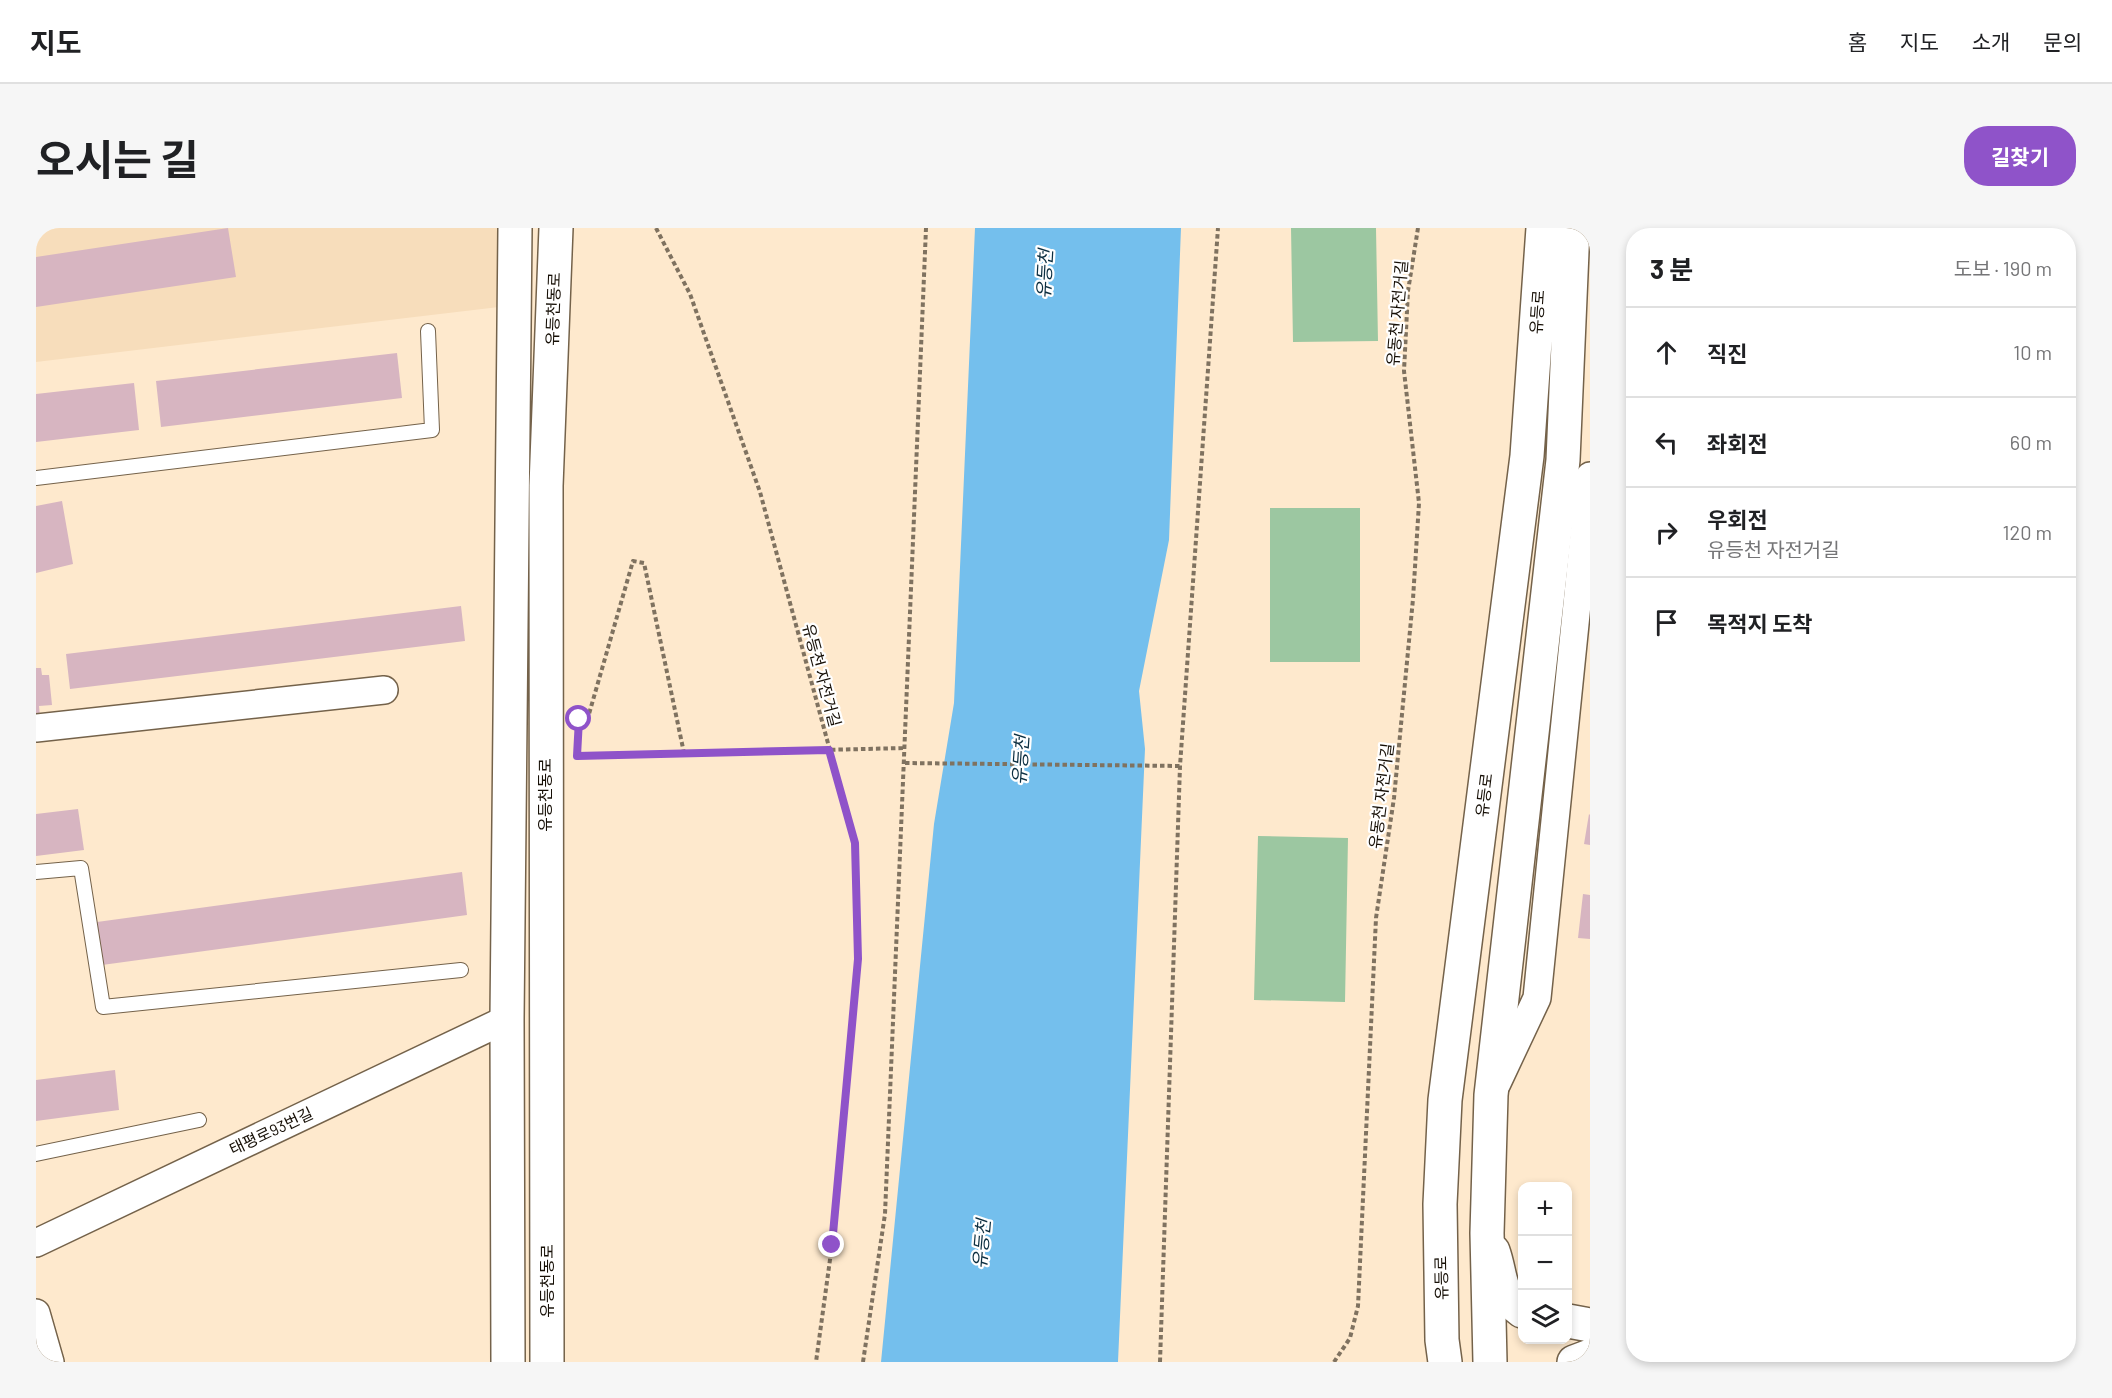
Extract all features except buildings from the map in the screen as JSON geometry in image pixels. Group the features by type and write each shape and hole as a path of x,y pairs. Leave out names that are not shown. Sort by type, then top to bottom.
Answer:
{"main road":[{"path":"508,1362 507,1019 515,228"},
{"name":"유등천동로","path":"547,1362 546,486 556,228"},
{"name":"유등로","path":"1445,1362 1442,1340 1440,1204 1445,1100 1527,456 1543,228"},
{"name":"유등로","path":"1490,1362 1487,1233 1491,1095 1581,467 1573,228"},
{"path":"1487,1233 1499,1267 1500,1285 1518,1306"},
{"path":"1572,1322 1590,1325"},
{"path":"1574,1362 1590,1356"}],"street":[{"path":"1527,456 1581,467"},
{"path":"36,728 384,690"},
{"name":"태평로93번길","path":"36,1243 507,1019"},
{"path":"36,1313 50,1362"}],"lane":[{"path":"36,478 432,430 428,331"},
{"path":"36,873 81,868 103,1007 461,970"},
{"path":"36,1154 199,1120"}],"path":[{"name":"유등천 자전거길","path":"656,228 690,294 760,492 855,843 858,959 832,1245 816,1362"},
{"path":"863,1362 885,1214 926,228"},
{"path":"1160,1362 1180,766 1218,228"},
{"name":"유동천 자전거길","path":"1334,1362 1350,1338 1358,1306 1376,918 1394,798 1413,599 1419,503 1404,371 1408,291 1418,228"},
{"path":"579,728 579,719 589,714 633,561 644,563 684,753"},
{"path":"578,747 577,756 905,748"},
{"path":"904,763 1180,766"}],"shaded area":[{"path":"36,228 498,228 499,307 36,362"}],"green space":[{"path":"1291,228 1376,228 1378,341 1293,342"},
{"path":"1270,508 1360,508 1360,662 1270,662"},
{"path":"1258,836 1348,838 1345,1002 1254,1000"}],"water":[{"name":"유등천","path":"975,228 1181,228 1169,540 1139,691 1145,749 1118,1362 881,1362 934,824 954,703"}],"route":[{"path":"579,719 577,756 829,750 855,843 858,959 832,1245"}]}
